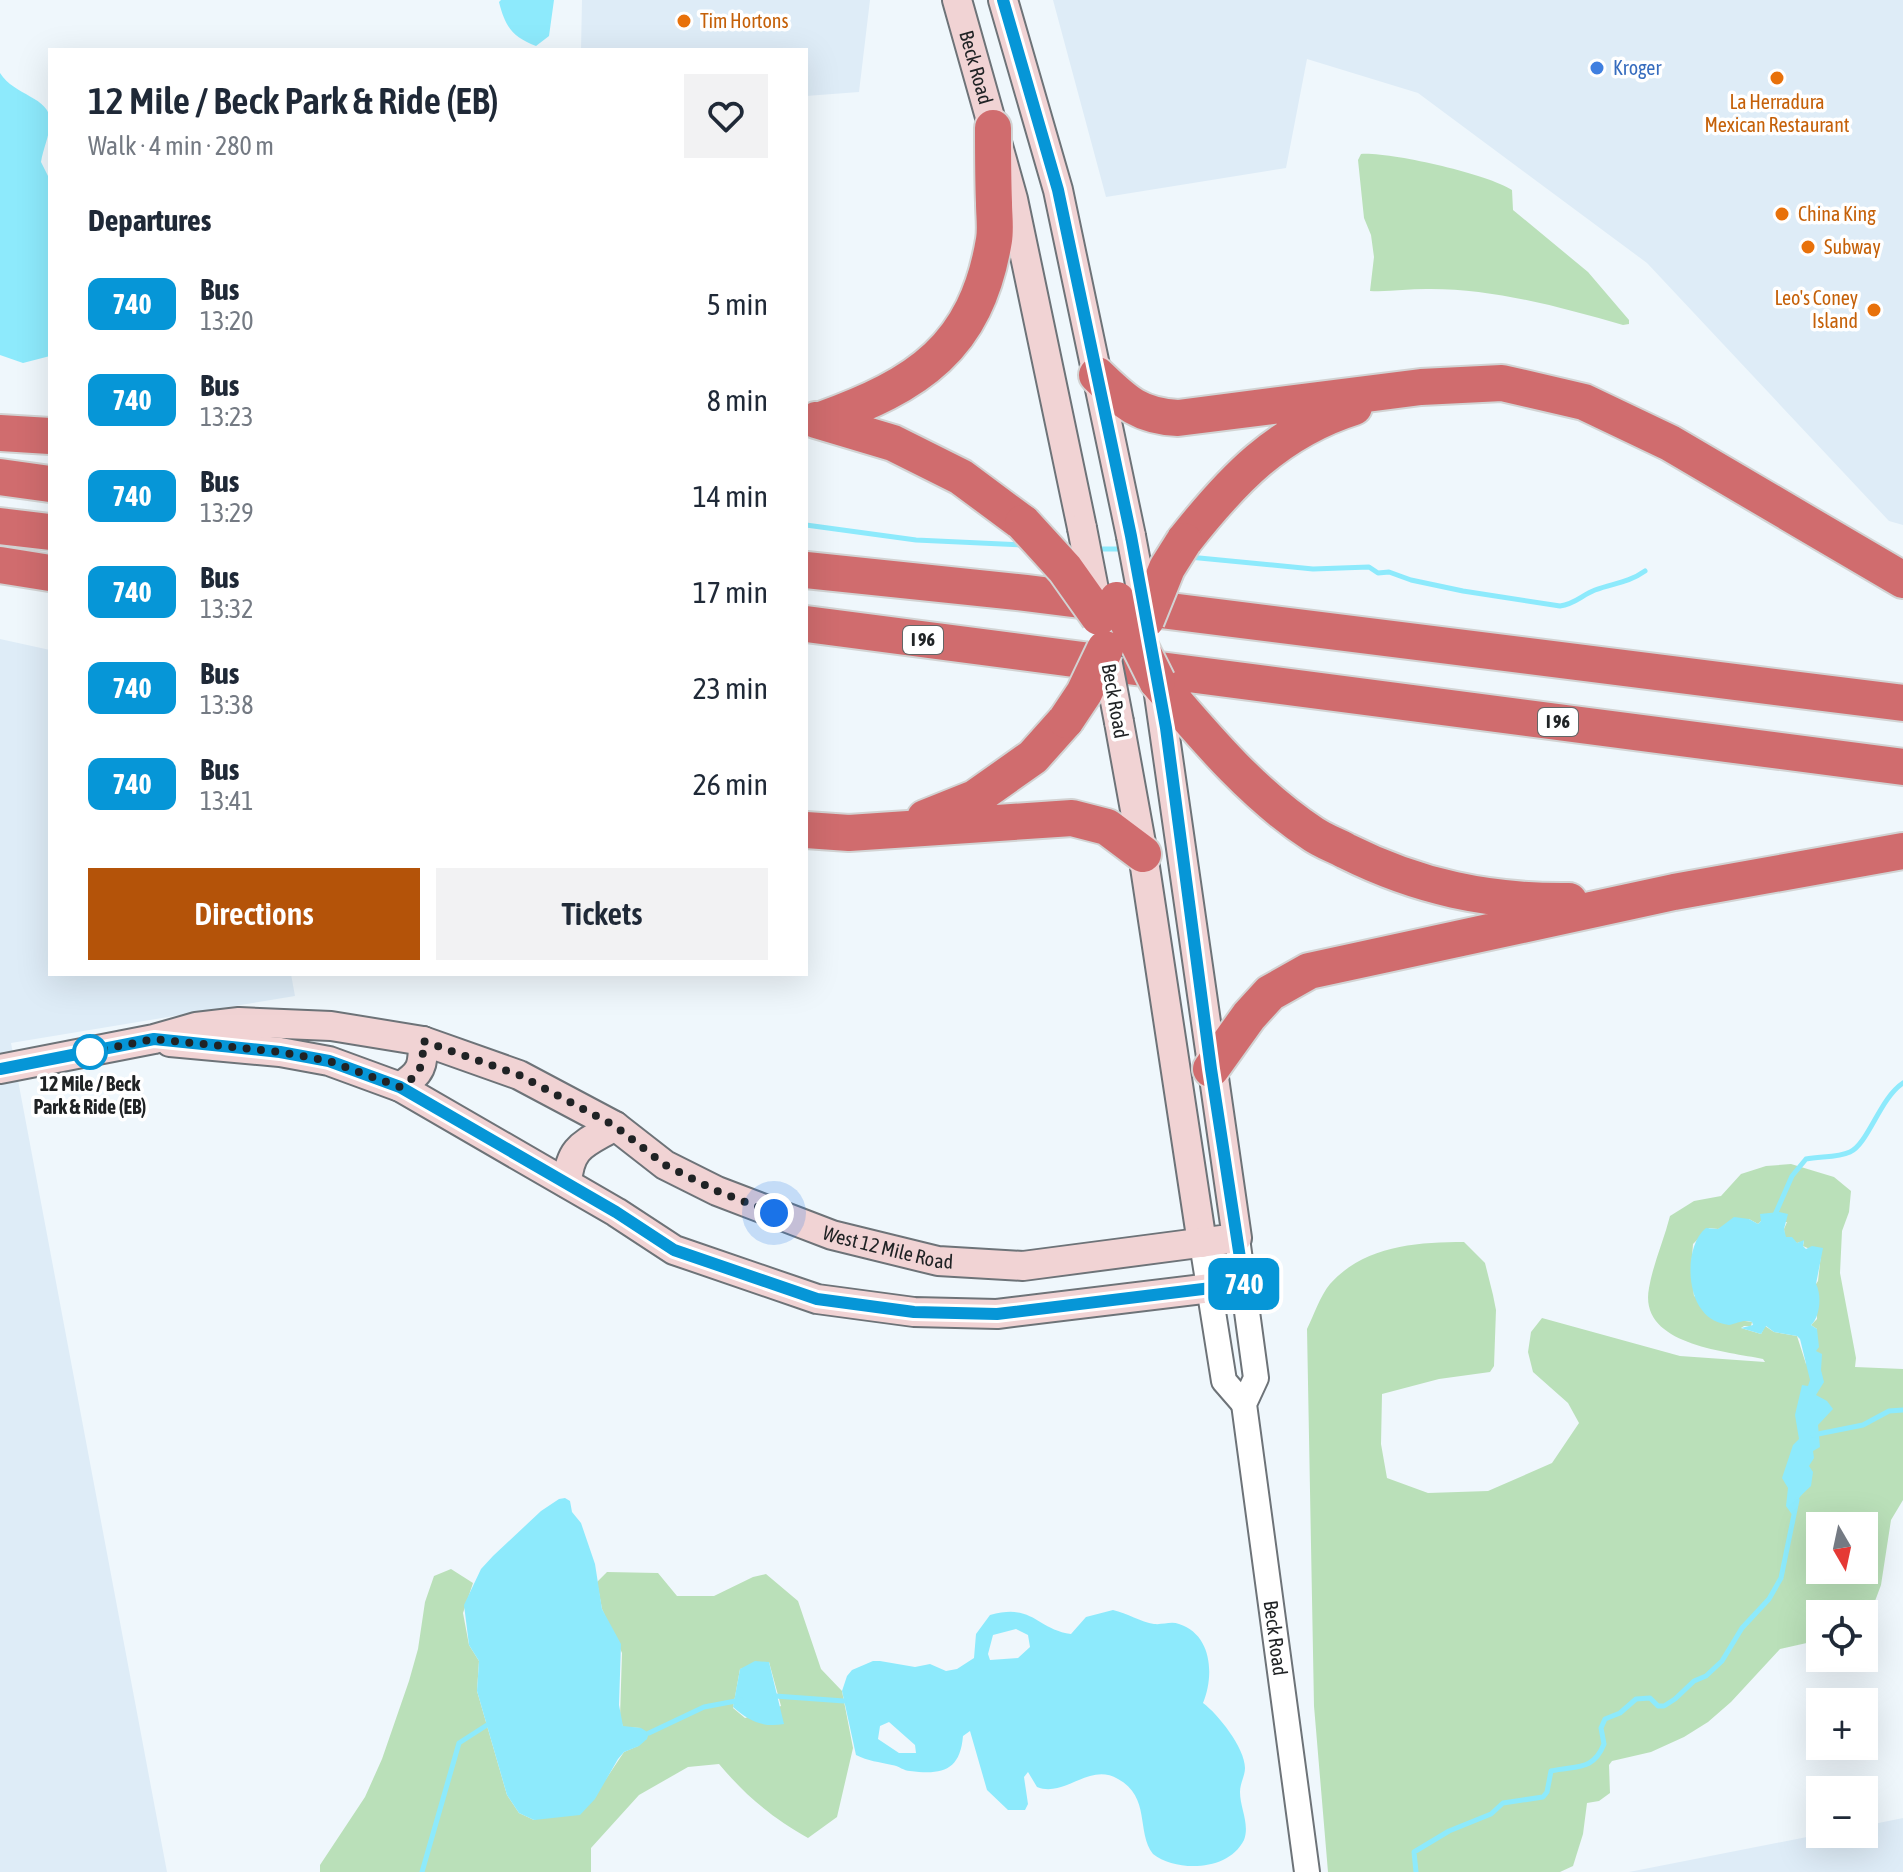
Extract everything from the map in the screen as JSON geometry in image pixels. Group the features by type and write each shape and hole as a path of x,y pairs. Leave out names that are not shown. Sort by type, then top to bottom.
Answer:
{"highway":[{"path":"814,420 897,389 925,369 957,338 979,295 994,238 993,128"},
{"path":"1097,375 1122,399 1141,412 1157,417 1178,418 1421,387 1502,383 1584,402 1670,443 1903,580"},
{"path":"849,833 918,821 975,798 1033,757 1066,720 1125,640 1184,541 1219,497 1276,444 1338,412 1421,387"},
{"path":"814,420 893,443 961,477 1023,523 1125,640 1183,730 1314,835 1383,869 1467,895 1538,901 1598,900 1674,892"},
{"path":"0,433 48,436"},
{"path":"0,477 48,484"},
{"path":"0,526 48,532"},
{"path":"1082,528 1125,640"},
{"path":"1119,722 1131,536"},
{"path":"0,565 48,573"},
{"path":"808,570 1026,593 1903,703"},
{"name":"I 96","path":"808,624 1903,767"},
{"path":"808,830 849,833 1072,818 1107,827 1143,854"},
{"path":"1211,1069 1249,1016 1270,993 1309,971 1674,892 1903,851"}],"main road":[{"name":"Beck Road","path":"957,0 1013,199 1082,528"},
{"path":"1003,0 1058,190 1131,536"},
{"name":"Beck Road","path":"1119,722 1143,854 1202,1243"},
{"name":"Beck Road","path":"1183,730 1211,1069 1237,1238"},
{"name":"West 12 Mile Road","path":"0,1069 154,1039 196,1027 239,1022 331,1026 423,1041 519,1075 615,1126 665,1165 717,1191 832,1235 938,1261 1023,1266 1237,1238"},
{"name":"West 12 Mile Road","path":"154,1039 280,1052 329,1061 400,1087 567,1183 674,1250 817,1299 914,1312 997,1314 1244,1284"},
{"path":"400,1087 416,1076 423,1063 423,1041"},
{"path":"567,1183 574,1152 615,1126"}],"street":[{"name":"Beck Road","path":"1237,1238 1256,1378 1244,1404 1307,1872"},
{"name":"Beck Road","path":"1202,1243 1224,1381 1244,1404"}],"shaded area":[{"path":"582,0 870,0 859,92 808,96 808,48 581,48"},
{"path":"1053,0 1903,0 1903,525 1889,521 1647,263 1418,93 1307,59 1286,168 1106,197"},
{"path":"0,639 48,650 48,976 291,976 295,996 11,1043 167,1872 0,1872"},
{"path":"1903,1818 1903,1872 1629,1872 1806,1837 1806,1848 1878,1848 1878,1823"}],"green space":[{"path":"1361,154 1438,165 1482,177 1512,190 1513,210 1588,272 1629,320 1629,324 1526,300 1476,292 1426,289 1370,291 1374,257 1371,235 1364,218 1358,160"},
{"path":"1791,1164 1834,1177 1851,1191 1849,1212 1842,1231 1840,1273 1856,1358 1855,1367 1903,1369 1903,1500 1891,1520 1881,1585 1875,1600 1806,1600 1806,1643 1780,1649 1731,1702 1684,1737 1651,1752 1612,1761 1609,1765 1610,1793 1599,1801 1587,1803 1583,1834 1573,1866 1560,1872 1328,1872 1314,1706 1307,1329 1326,1289 1358,1261 1409,1245 1464,1242 1485,1263 1496,1310 1494,1366 1490,1372 1439,1379 1382,1394 1381,1444 1387,1478 1428,1493 1488,1491 1552,1463 1579,1423 1568,1403 1533,1372 1528,1352 1531,1332 1542,1318 1680,1356 1765,1362 1763,1359 1688,1342 1657,1322 1649,1307 1653,1270 1670,1216 1694,1201 1721,1196 1741,1174 1766,1166","holes":["1749,1219 1758,1224 1761,1221 1787,1222 1785,1237 1797,1243 1804,1241 1803,1246 1821,1254 1816,1284 1817,1319 1811,1325 1817,1329 1815,1351 1806,1364 1797,1336 1774,1332 1765,1326 1761,1334 1741,1328 1751,1326 1752,1322 1738,1320 1694,1296 1691,1270 1693,1244 1709,1228 1718,1229"]},
{"path":"451,1569 473,1583 463,1613 469,1645 479,1661 477,1691 507,1795 519,1813 534,1820 600,1788 624,1752 638,1746 641,1728 623,1727 620,1717 622,1653 602,1609 597,1582 607,1572 658,1573 677,1596 714,1596 766,1574 798,1601 821,1669 842,1691 853,1748 837,1817 808,1838 760,1805 719,1764 688,1767 639,1795 591,1848 591,1872 320,1872 320,1865 365,1797 382,1759 409,1681 418,1649 425,1602 434,1576","holes":["769,1662 781,1706 745,1718 733,1708 740,1669"]}],"water":[{"path":"554,0 549,36 536,46 521,39 507,24 499,2"},
{"path":"0,73 39,102 48,113 48,133 41,162 48,176 48,357 23,363 0,355"},
{"path":"1760,1214 1788,1214 1784,1229 1786,1237 1792,1237 1797,1243 1804,1240 1806,1249 1812,1246 1823,1248 1816,1284 1819,1306 1811,1325 1817,1329 1819,1347 1816,1351 1822,1354 1824,1382 1816,1395 1833,1409 1818,1425 1820,1447 1813,1451 1814,1458 1809,1466 1813,1472 1811,1486 1799,1498 1793,1516 1786,1506 1788,1488 1782,1478 1793,1445 1799,1439 1795,1415 1802,1385 1808,1386 1810,1380 1800,1339 1774,1332 1766,1326 1761,1334 1741,1328 1753,1325 1749,1321 1729,1325 1714,1320 1697,1301 1690,1268 1699,1235 1706,1228 1718,1229 1734,1217 1758,1224"},
{"path":"565,1498 570,1501 572,1512 581,1523 595,1564 602,1609 621,1644 619,1705 623,1726 641,1728 649,1733 639,1746 624,1752 618,1759 595,1799 580,1815 534,1820 519,1813 507,1795 477,1691 479,1661 469,1645 464,1605 481,1569 493,1556 541,1511"},
{"path":"1113,1610 1154,1624 1176,1623 1199,1637 1209,1669 1203,1703 1230,1732 1241,1751 1245,1768 1240,1792 1246,1834 1236,1851 1226,1858 1201,1866 1188,1866 1163,1860 1153,1854 1135,1795 1128,1786 1107,1775 1087,1777 1047,1789 1037,1787 1028,1772 1024,1777 1028,1804 1025,1810 1008,1810 987,1790 970,1731 963,1736 953,1764 940,1771 908,1771 856,1755 842,1691 852,1670 873,1661 915,1667 930,1664 946,1671 957,1669 974,1658 976,1634 990,1615 1005,1612 1026,1614 1071,1634 1086,1617","holes":["1016,1629 1028,1635 1030,1647 1018,1658 990,1660 988,1654 993,1635","889,1722 915,1745 916,1753 899,1753 878,1739 880,1726"]},
{"path":"755,1661 769,1662 784,1724 757,1722 733,1707 740,1669"}],"waterway":[{"path":"808,525 916,540 1024,545"},
{"path":"1094,549 1124,549"},
{"path":"1189,557 1313,569 1369,567 1378,573 1389,572 1463,591 1560,606 1645,571"},
{"path":"1774,1217 1792,1176 1806,1159 1840,1155 1857,1147 1888,1099 1903,1083"},
{"path":"1813,1435 1863,1425 1889,1411 1903,1410"},
{"path":"1416,1872 1414,1852 1449,1831 1491,1814 1503,1803 1543,1797 1551,1771 1582,1766 1594,1759 1604,1744 1601,1728 1605,1719 1620,1713 1636,1699 1650,1698 1658,1706 1664,1706 1722,1661 1742,1628 1769,1599 1781,1578 1797,1500"},
{"path":"775,1696 844,1701"},
{"path":"649,1733 704,1707 741,1700"},
{"path":"422,1872 459,1743 487,1725"}],"bus line":[{"name":"740","path":"0,1069 154,1039 280,1052 329,1061 400,1087 616,1212 674,1250 817,1299 914,1312 997,1314 1244,1284 1211,1069 1166,728 1131,536 1058,190 1003,0"}],"place":[{"name":"Tim Hortons","path":"684,21"},
{"name":"Kroger","path":"1597,68"},
{"name":"La Herradura Mexican Restaurant","path":"1777,78"},
{"name":"China King","path":"1782,214"},
{"name":"Subway","path":"1808,247"},
{"name":"Leo's Coney Island","path":"1874,310"},
{"name":"12 Mile / Beck Park & Ride (EB)","path":"90,1052"}],"route":[{"path":"90,1052 154,1039 280,1052 329,1061 400,1087 416,1076 423,1063 423,1041 519,1075 566,1098 615,1126 665,1165 717,1191 774,1213"}]}
